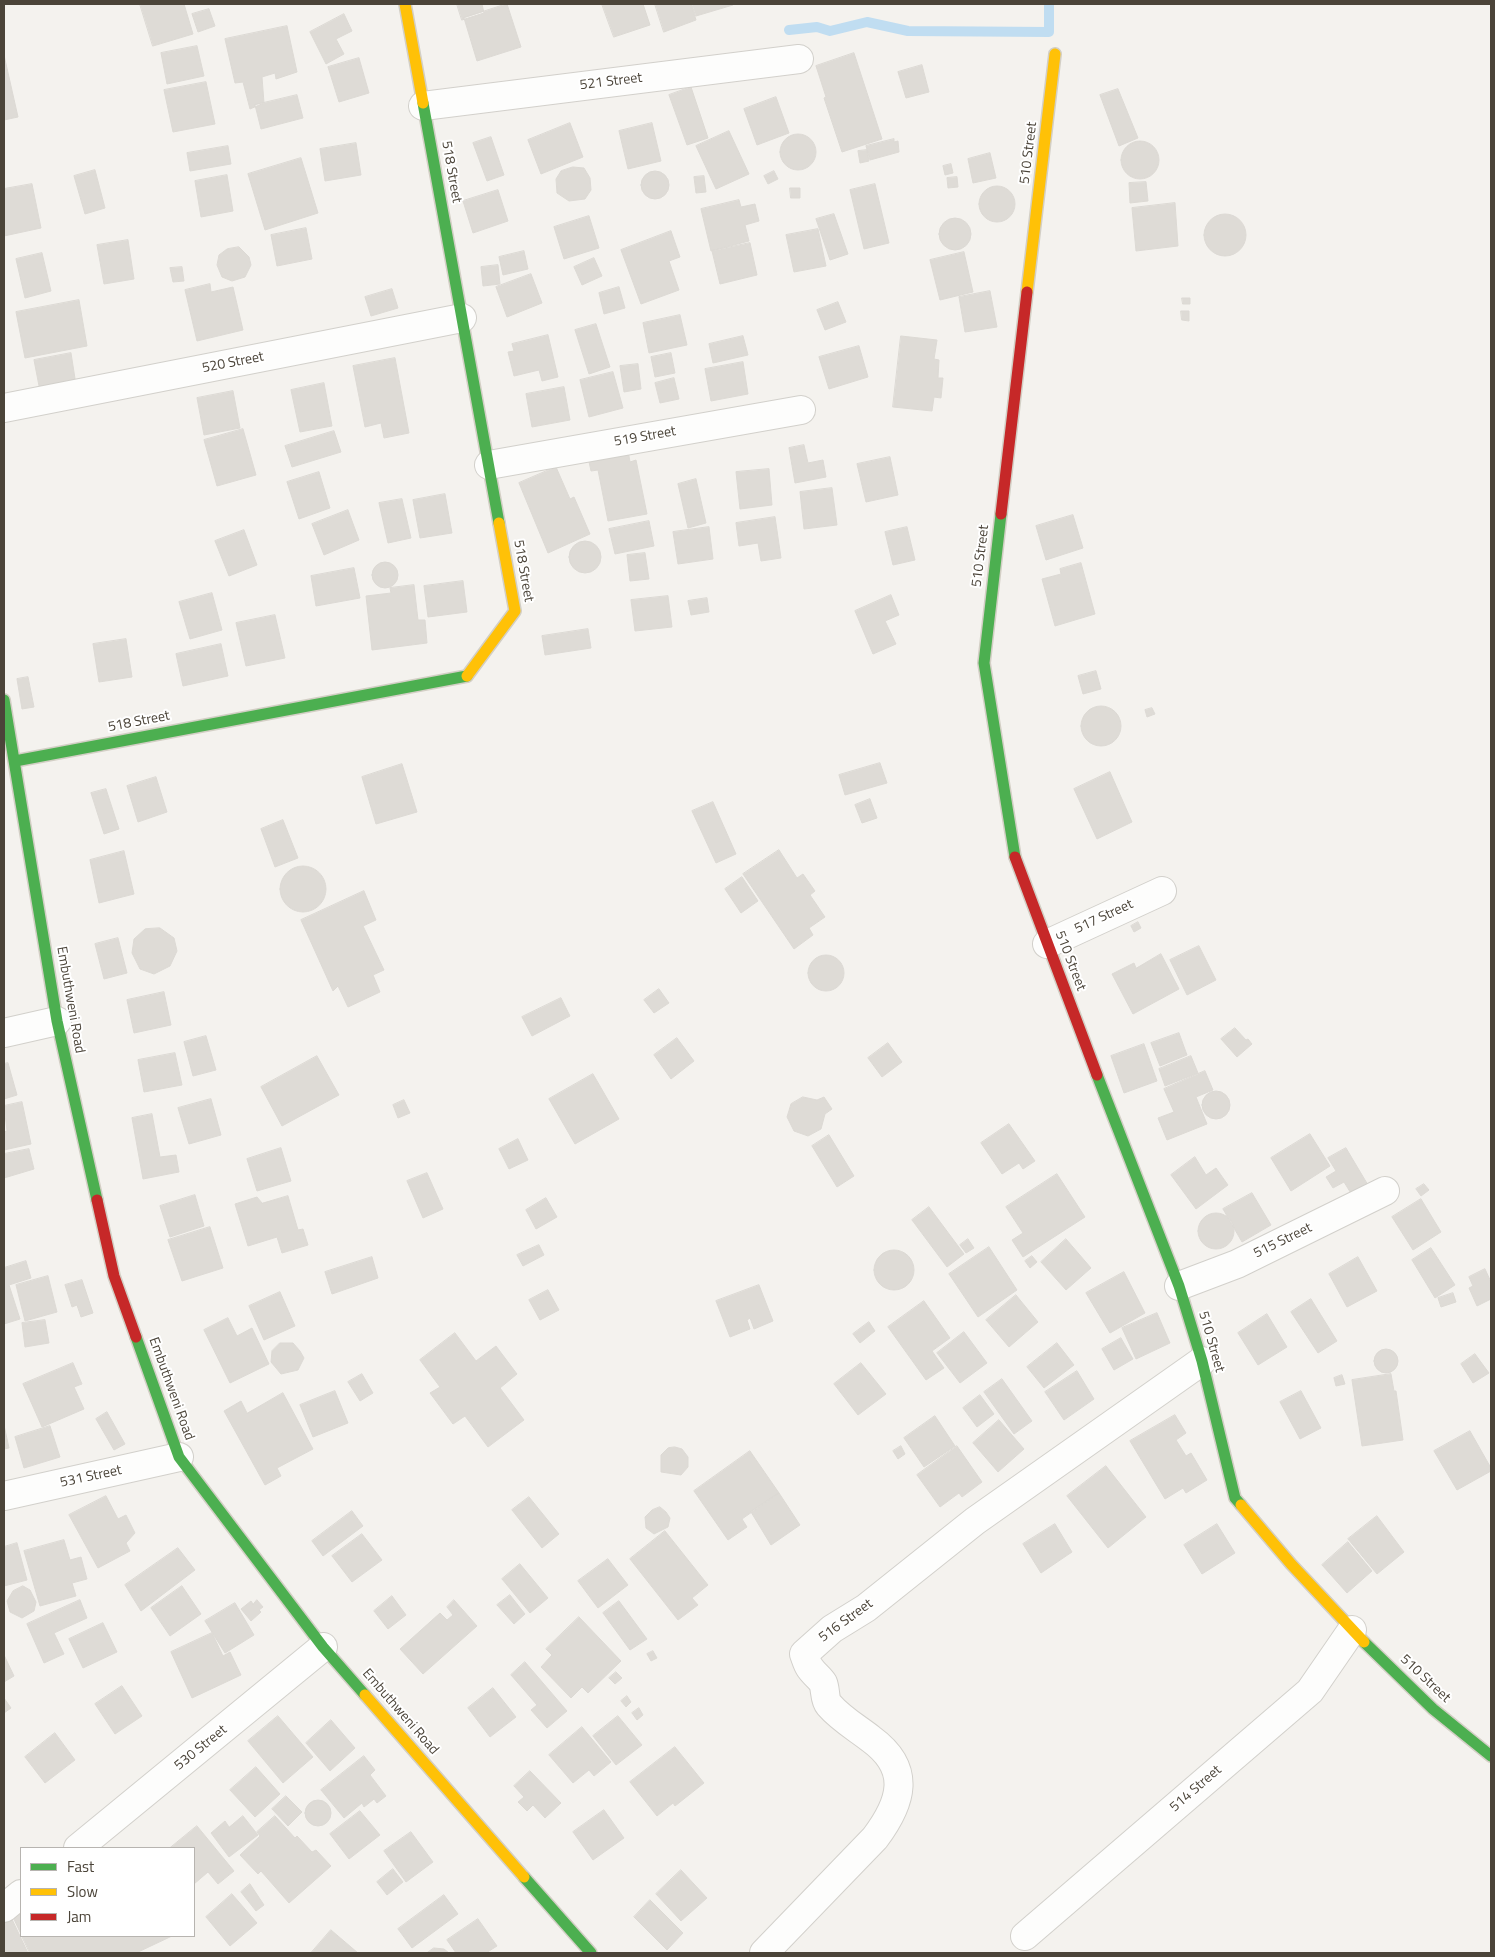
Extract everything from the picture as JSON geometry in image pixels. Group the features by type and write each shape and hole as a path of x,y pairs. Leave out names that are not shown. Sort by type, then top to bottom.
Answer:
{"street":[{"name":"518 Street","path":"15,761 468,676 515,612 405,4"},
{"name":"510 Street","path":"1055,54 984,663 1013,853 1120,1137 1179,1286 1202,1361 1235,1498 1291,1564 1352,1630 1433,1709 1491,1756"},
{"name":"521 Street","path":"423,106 799,60"},
{"name":"520 Street","path":"4,408 462,318"},
{"name":"519 Street","path":"489,465 801,410"},
{"name":"Embuthweni Road","path":"4,700 57,1020 114,1276 179,1457 323,1647 591,1953"},
{"name":"517 Street","path":"1047,944 1162,891"},
{"path":"4,1033 57,1020"},
{"name":"515 Street","path":"1179,1286 1237,1264 1385,1191"},
{"name":"516 Street","path":"764,1953 875,1838 888,1822 895,1808 899,1785 897,1771 885,1751 873,1740 841,1718 827,1703 823,1683 810,1668 804,1654 832,1629 866,1608 975,1521 1202,1361"},
{"name":"531 Street","path":"4,1496 179,1457"},
{"name":"514 Street","path":"1025,1936 1310,1691 1352,1630"},
{"name":"530 Street","path":"79,1847 323,1647"},
{"path":"4,1908 20,1895"}],"building":[{"path":"140,4 184,4 193,34 153,46"},
{"path":"457,4 482,4 484,13 462,20"},
{"path":"507,4 521,47 477,61 464,18"},
{"path":"602,4 643,4 650,25 614,37"},
{"path":"655,4 691,4 696,20 664,32"},
{"path":"692,4 733,4 733,5 696,16"},
{"path":"209,9 215,26 198,32 192,14"},
{"path":"344,14 352,31 336,39 344,54 326,64 310,32"},
{"path":"287,26 297,72 276,79 275,73 262,77 264,103 250,109 243,82 235,83 225,39"},
{"path":"197,46 204,76 167,84 161,53"},
{"path":"854,53 882,139 842,152 824,98 826,97 816,66"},
{"path":"4,55 18,117 4,120"},
{"path":"359,58 369,93 339,102 328,67"},
{"path":"922,65 929,92 906,98 898,72"},
{"path":"206,82 215,124 173,132 164,90"},
{"path":"691,87 708,138 687,145 669,95"},
{"path":"1118,89 1138,138 1119,146 1100,95"},
{"path":"297,95 303,118 261,129 255,105"},
{"path":"776,97 789,133 757,145 744,109"},
{"path":"570,123 583,157 541,174 528,140"},
{"path":"652,123 661,161 628,169 619,131"},
{"path":"729,131 749,174 716,189 696,146"},
{"path":"798,134 805,135 811,139 815,145 815,159 811,165 805,169 798,170 791,169 785,165 781,159 780,152 781,145 785,139 791,135"},
{"path":"491,137 504,175 487,181 473,143"},
{"path":"894,139 894,142 898,141 899,152 870,160 866,146"},
{"path":"1140,141 1147,142 1153,147 1158,153 1158,167 1153,173 1147,178 1140,179 1133,178 1127,173 1122,167 1121,160 1122,153 1127,147 1133,142"},
{"path":"356,143 361,175 325,181 320,149"},
{"path":"228,146 231,164 190,171 187,153"},
{"path":"867,150 869,161 860,163 858,151"},
{"path":"990,153 996,178 973,183 968,159"},
{"path":"301,158 318,213 265,230 248,174"},
{"path":"951,164 953,173 945,175 943,166"},
{"path":"573,167 584,168 590,178 591,190 585,199 569,201 557,193 556,179 561,171"},
{"path":"95,170 105,208 85,214 74,176"},
{"path":"655,171 665,175 669,185 665,195 655,199 645,195 641,185 645,175"},
{"path":"774,171 778,179 768,184 764,176"},
{"path":"227,175 233,211 201,217 195,181"},
{"path":"704,176 706,192 696,193 694,177"},
{"path":"957,177 958,187 948,188 947,178"},
{"path":"1146,182 1148,201 1130,203 1129,183"},
{"path":"32,184 41,228 4,236 4,189"},
{"path":"875,184 889,243 864,249 850,190"},
{"path":"997,186 1004,187 1010,191 1014,197 1014,211 1010,217 1004,221 997,222 990,221 984,217 980,211 979,204 980,197 984,191 990,187"},
{"path":"790,188 800,188 800,198 791,198"},
{"path":"498,190 508,221 473,233 463,201"},
{"path":"739,200 741,207 755,204 759,221 745,225 749,241 711,251 701,209"},
{"path":"1175,203 1178,246 1136,251 1132,208"},
{"path":"834,214 848,254 830,260 816,219"},
{"path":"1225,214 1240,220 1246,235 1240,250 1225,256 1210,250 1204,235 1210,220"},
{"path":"589,216 599,248 564,259 554,227"},
{"path":"955,218 967,222 971,234 967,246 955,250 943,246 939,234 943,222"},
{"path":"306,228 312,259 277,266 271,235"},
{"path":"818,229 826,266 794,272 786,235"},
{"path":"671,231 680,257 669,261 679,290 641,304 621,250"},
{"path":"128,240 134,279 104,284 97,245"},
{"path":"750,243 757,275 720,284 712,251"},
{"path":"239,247 249,257 251,265 245,277 232,281 222,277 217,265 219,255 227,249"},
{"path":"524,251 528,269 503,275 499,257"},
{"path":"964,252 973,292 940,300 930,260"},
{"path":"42,253 51,291 25,298 16,259"},
{"path":"594,258 602,276 582,285 574,267"},
{"path":"498,265 500,284 483,286 481,267"},
{"path":"182,267 184,281 173,282 170,268"},
{"path":"531,274 542,303 507,317 496,287"},
{"path":"210,284 211,292 233,287 243,330 197,341 185,290"},
{"path":"619,287 625,308 604,314 599,293"},
{"path":"392,289 398,308 371,316 365,297"},
{"path":"990,291 997,327 965,332 959,297"},
{"path":"1182,298 1190,298 1190,304 1183,304"},
{"path":"79,300 87,346 25,358 16,312"},
{"path":"838,302 846,322 825,330 817,310"},
{"path":"1181,311 1189,311 1189,321 1182,320"},
{"path":"680,315 687,345 649,353 643,323"},
{"path":"596,324 610,367 589,374 575,330"},
{"path":"548,335 558,377 542,381 539,370 514,376 508,352 514,351 512,344"},
{"path":"743,336 748,355 713,363 709,344"},
{"path":"901,336 937,340 934,359 939,360 938,378 943,378 941,398 934,397 932,411 893,407"},
{"path":"859,346 868,377 829,389 819,357"},
{"path":"71,353 76,385 40,391 34,360"},
{"path":"671,353 675,373 655,377 651,357"},
{"path":"395,358 409,433 384,438 381,423 365,427 353,366"},
{"path":"743,362 748,394 711,401 705,369"},
{"path":"638,364 641,389 624,392 620,366"},
{"path":"613,372 623,408 589,417 580,380"},
{"path":"674,378 679,399 660,403 655,383"},
{"path":"324,383 332,426 300,432 291,390"},
{"path":"564,387 570,420 532,427 526,394"},
{"path":"233,391 240,428 204,435 197,398"},
{"path":"243,429 256,475 217,486 204,440"},
{"path":"334,431 341,452 292,467 285,446"},
{"path":"804,445 808,463 823,460 826,477 795,483 789,448"},
{"path":"628,450 630,462 636,460 647,514 608,521 598,470 591,471 588,457"},
{"path":"890,457 898,495 866,502 857,464"},
{"path":"556,467 570,499 574,497 590,534 548,553 519,483"},
{"path":"769,469 772,505 740,509 736,472"},
{"path":"319,472 330,508 299,519 287,482"},
{"path":"696,479 706,523 688,528 678,484"},
{"path":"832,488 837,525 804,529 800,492"},
{"path":"445,494 452,533 420,538 413,500"},
{"path":"402,499 411,538 388,543 379,503"},
{"path":"348,510 359,540 324,555 312,524"},
{"path":"1073,515 1083,548 1046,560 1036,526"},
{"path":"775,517 781,558 761,561 758,543 739,546 736,523"},
{"path":"649,521 654,546 615,554 609,529"},
{"path":"709,527 713,559 678,564 673,532"},
{"path":"907,527 915,560 893,565 885,532"},
{"path":"244,530 257,565 229,576 215,541"},
{"path":"585,541 591,542 596,546 600,551 600,563 596,568 591,572 585,573 579,572 574,568 570,563 569,557 570,551 574,546 579,542"},
{"path":"645,553 649,579 630,581 627,555"},
{"path":"385,562 394,566 398,575 394,584 385,588 376,584 372,575 376,566"},
{"path":"1081,563 1095,614 1055,626 1042,579 1061,574 1060,569"},
{"path":"354,568 360,598 316,606 311,576"},
{"path":"463,581 467,612 428,617 424,586"},
{"path":"414,585 418,620 425,620 427,643 372,650 366,596 391,593 390,588"},
{"path":"212,593 222,630 190,639 179,602"},
{"path":"891,595 899,615 885,621 896,644 873,654 855,611"},
{"path":"668,596 672,627 635,631 631,600"},
{"path":"707,598 709,612 691,615 688,601"},
{"path":"275,615 285,658 246,666 236,623"},
{"path":"588,629 591,648 545,655 542,636"},
{"path":"126,639 132,677 99,682 93,644"},
{"path":"221,644 228,676 183,686 176,654"},
{"path":"1096,671 1101,689 1083,694 1078,676"},
{"path":"28,677 34,707 22,709 17,679"},
{"path":"1105,706 1112,709 1118,715 1121,726 1120,734 1112,743 1105,746 1097,746 1090,743 1082,734 1081,722 1084,715 1093,707"},
{"path":"1152,708 1155,714 1147,717 1145,710"},
{"path":"880,763 887,783 845,795 839,775"},
{"path":"402,764 417,812 376,824 362,777"},
{"path":"1110,772 1132,822 1097,839 1074,789"},
{"path":"156,777 167,812 138,822 127,786"},
{"path":"106,789 119,829 104,834 91,793"},
{"path":"870,799 877,818 862,823 855,805"},
{"path":"713,802 736,854 716,863 692,811"},
{"path":"283,820 298,858 275,867 261,829"},
{"path":"779,850 797,878 803,874 815,891 810,895 825,917 809,928 813,935 794,949 743,874"},
{"path":"124,851 134,894 99,903 90,860"},
{"path":"299,866 307,866 316,870 322,876 326,889 322,902 316,908 307,912 299,912 290,908 284,902 280,893 280,885 284,876 290,870"},
{"path":"742,877 758,901 741,913 725,889"},
{"path":"364,891 376,920 363,926 384,970 373,975 380,992 348,1007 338,986 333,991 301,920"},
{"path":"1138,922 1141,928 1134,932 1131,926"},
{"path":"160,928 174,938 177,951 170,966 154,974 140,969 132,953 134,939 145,929"},
{"path":"118,938 127,973 104,979 95,944"},
{"path":"1199,946 1216,980 1187,995 1170,960"},
{"path":"1161,954 1179,989 1133,1014 1112,974 1134,963 1136,968"},
{"path":"826,955 839,960 844,973 839,986 826,991 813,986 808,973 813,960"},
{"path":"659,989 669,1003 654,1013 644,1000"},
{"path":"164,992 171,1025 134,1033 127,1000"},
{"path":"561,998 570,1016 532,1036 522,1017"},
{"path":"1235,1028 1252,1044 1237,1057 1221,1039"},
{"path":"1179,1033 1187,1055 1160,1066 1151,1043"},
{"path":"206,1036 216,1070 193,1076 184,1042"},
{"path":"677,1038 694,1061 671,1079 654,1055"},
{"path":"888,1043 902,1062 882,1077 868,1058"},
{"path":"1144,1044 1157,1081 1124,1093 1111,1056"},
{"path":"175,1053 182,1085 144,1092 138,1060"},
{"path":"317,1056 339,1095 282,1126 261,1087"},
{"path":"1191,1056 1198,1073 1165,1086 1159,1069"},
{"path":"8,1063 17,1095 4,1099 4,1064"},
{"path":"1205,1071 1213,1090 1196,1097 1207,1124 1167,1140 1158,1118 1174,1112 1164,1089"},
{"path":"593,1074 619,1119 575,1144 549,1099"},
{"path":"1216,1091 1226,1095 1230,1105 1226,1115 1216,1119 1206,1115 1202,1105 1206,1095"},
{"path":"803,1097 817,1100 824,1097 832,1109 825,1114 821,1129 808,1136 794,1131 787,1117 791,1104"},
{"path":"211,1099 221,1135 189,1144 178,1108"},
{"path":"404,1100 410,1113 398,1118 393,1105"},
{"path":"22,1102 31,1144 4,1150 4,1132 7,1131 4,1106"},
{"path":"152,1114 160,1157 176,1155 179,1172 143,1179 132,1118"},
{"path":"1009,1124 1035,1161 1023,1169 1019,1163 1002,1174 981,1143"},
{"path":"1310,1134 1330,1166 1291,1191 1271,1158"},
{"path":"829,1135 854,1176 837,1187 812,1146"},
{"path":"518,1139 528,1160 509,1169 499,1149"},
{"path":"281,1148 291,1181 257,1191 247,1159"},
{"path":"1346,1148 1368,1185 1352,1195 1344,1182 1333,1188 1326,1177 1336,1171 1328,1158"},
{"path":"29,1149 34,1169 4,1178 4,1154"},
{"path":"1195,1157 1206,1175 1216,1168 1228,1185 1196,1209 1171,1175"},
{"path":"427,1173 443,1209 423,1218 407,1181"},
{"path":"1057,1174 1085,1217 1023,1257 1012,1240 1023,1233 1006,1207"},
{"path":"1424,1184 1429,1190 1421,1196 1416,1189"},
{"path":"1252,1193 1271,1225 1242,1242 1223,1209"},
{"path":"195,1195 204,1226 170,1237 160,1206"},
{"path":"288,1196 298,1230 303,1229 308,1245 282,1253 277,1237 248,1246 235,1204 257,1197 262,1203"},
{"path":"546,1198 557,1217 536,1229 526,1210"},
{"path":"1421,1199 1441,1232 1413,1250 1392,1217"},
{"path":"929,1207 964,1254 947,1267 912,1220"},
{"path":"1216,1213 1228,1219 1234,1231 1228,1243 1216,1249 1204,1243 1198,1231 1204,1219"},
{"path":"210,1227 223,1268 182,1281 168,1240"},
{"path":"968,1239 974,1248 966,1253 960,1245"},
{"path":"1066,1239 1091,1268 1066,1290 1041,1262"},
{"path":"539,1245 544,1255 523,1266 517,1255"},
{"path":"989,1247 1017,1290 978,1317 949,1274"},
{"path":"1431,1248 1455,1285 1435,1298 1412,1260"},
{"path":"890,1250 898,1250 905,1253 911,1259 914,1270 911,1281 905,1287 898,1290 890,1290 883,1287 877,1281 874,1274 874,1266 877,1259 883,1253"},
{"path":"1032,1256 1037,1262 1030,1268 1025,1261"},
{"path":"372,1257 378,1278 332,1294 325,1272"},
{"path":"1358,1257 1377,1291 1347,1307 1329,1274"},
{"path":"26,1261 31,1278 9,1285 20,1319 4,1324 4,1268"},
{"path":"1485,1269 1491,1282 1491,1299 1477,1306 1469,1288 1473,1286 1469,1277"},
{"path":"1124,1272 1145,1313 1110,1333 1086,1293"},
{"path":"48,1276 57,1312 25,1321 16,1285"},
{"path":"82,1280 93,1313 81,1317 77,1305 72,1307 65,1285"},
{"path":"759,1285 773,1321 754,1329 750,1318 747,1320 750,1329 730,1337 716,1301"},
{"path":"548,1290 559,1310 540,1320 529,1300"},
{"path":"280,1292 295,1326 264,1340 249,1306"},
{"path":"1453,1293 1456,1302 1441,1307 1438,1298"},
{"path":"1016,1295 1038,1322 1009,1347 986,1320"},
{"path":"1311,1299 1337,1341 1318,1353 1291,1312"},
{"path":"924,1301 950,1338 932,1351 944,1368 926,1380 888,1327"},
{"path":"1157,1313 1170,1343 1136,1359 1122,1328"},
{"path":"1267,1314 1287,1347 1258,1365 1238,1333"},
{"path":"228,1318 237,1336 252,1328 269,1364 230,1383 204,1330"},
{"path":"45,1320 49,1343 25,1347 22,1323"},
{"path":"869,1322 875,1331 860,1343 853,1334"},
{"path":"964,1332 987,1363 960,1383 937,1353"},
{"path":"455,1333 476,1361 496,1346 517,1374 500,1388 524,1420 488,1447 465,1416 453,1424 430,1393 440,1387 420,1360"},
{"path":"1121,1338 1133,1359 1114,1370 1102,1349"},
{"path":"280,1343 293,1343 300,1351 304,1358 298,1370 281,1374 271,1362 272,1351"},
{"path":"1057,1343 1074,1365 1044,1388 1027,1367"},
{"path":"1386,1349 1395,1352 1398,1361 1395,1370 1386,1373 1377,1370 1374,1361 1377,1352"},
{"path":"1475,1354 1489,1373 1473,1383 1461,1364"},
{"path":"73,1363 82,1384 74,1387 84,1409 42,1427 23,1384"},
{"path":"861,1363 886,1394 858,1415 834,1384"},
{"path":"1077,1371 1094,1399 1064,1420 1045,1392"},
{"path":"362,1374 373,1393 360,1401 348,1382"},
{"path":"1391,1374 1394,1391 1396,1391 1403,1440 1362,1446 1352,1380"},
{"path":"1342,1375 1345,1384 1336,1386 1334,1378"},
{"path":"1002,1379 1032,1421 1014,1434 984,1392"},
{"path":"335,1391 348,1423 313,1437 300,1405"},
{"path":"1301,1391 1321,1428 1300,1439 1280,1402"},
{"path":"283,1393 313,1449 277,1468 281,1476 265,1485 224,1411 241,1401 247,1413"},
{"path":"980,1395 994,1414 977,1427 963,1408"},
{"path":"107,1412 125,1444 114,1450 96,1419"},
{"path":"1175,1415 1186,1433 1176,1440 1186,1456 1191,1453 1207,1480 1186,1493 1183,1488 1165,1499 1130,1441"},
{"path":"935,1416 955,1446 924,1467 904,1438"},
{"path":"999,1420 1024,1449 998,1472 973,1443"},
{"path":"4,1425 9,1448 4,1449"},
{"path":"50,1426 60,1457 24,1468 15,1437"},
{"path":"1470,1431 1491,1471 1457,1490 1434,1451"},
{"path":"901,1446 905,1454 898,1459 893,1451"},
{"path":"957,1446 982,1482 962,1497 959,1493 940,1507 917,1475"},
{"path":"668,1448 682,1449 688,1457 688,1467 681,1475 661,1472 661,1455"},
{"path":"750,1451 779,1493 742,1519 747,1527 728,1540 694,1491"},
{"path":"1106,1466 1146,1517 1108,1548 1067,1496"},
{"path":"779,1493 800,1525 771,1545 751,1512"},
{"path":"106,1496 118,1519 126,1515 135,1533 126,1543 130,1551 98,1568 69,1515"},
{"path":"529,1497 559,1534 542,1548 512,1510"},
{"path":"660,1507 670,1518 668,1527 654,1534 646,1528 645,1517 652,1510"},
{"path":"352,1511 363,1526 323,1556 312,1541"},
{"path":"1377,1516 1404,1552 1377,1574 1348,1539"},
{"path":"1055,1524 1072,1552 1041,1573 1023,1544"},
{"path":"1217,1524 1235,1553 1202,1574 1184,1545"},
{"path":"665,1531 708,1585 692,1598 698,1605 678,1620 630,1559"},
{"path":"362,1534 382,1560 352,1582 332,1556"},
{"path":"64,1540 70,1560 81,1557 87,1579 72,1583 76,1596 40,1606 24,1551"},
{"path":"1348,1542 1372,1571 1347,1593 1322,1565"},
{"path":"17,1543 27,1580 4,1586 4,1547"},
{"path":"178,1548 195,1570 141,1611 125,1585"},
{"path":"608,1559 628,1585 598,1608 578,1581"},
{"path":"520,1564 548,1598 530,1613 502,1579"},
{"path":"23,1586 30,1590 36,1602 34,1611 22,1618 10,1612 7,1601 13,1591"},
{"path":"182,1586 201,1614 170,1636 151,1608"},
{"path":"510,1595 525,1614 514,1624 497,1605"},
{"path":"392,1596 406,1615 388,1629 374,1611"},
{"path":"80,1600 87,1618 54,1633 64,1654 44,1663 27,1624"},
{"path":"257,1600 263,1607 259,1610 261,1612 251,1621 241,1609 251,1601 253,1604"},
{"path":"454,1600 477,1626 423,1674 400,1649 440,1613 447,1620 453,1615 447,1607"},
{"path":"619,1601 647,1639 630,1650 603,1613"},
{"path":"235,1603 254,1635 225,1653 205,1621"},
{"path":"579,1617 621,1661 588,1693 582,1687 571,1698 541,1667 552,1655 546,1649"},
{"path":"103,1623 117,1652 83,1668 69,1639"},
{"path":"212,1633 223,1656 230,1652 241,1675 192,1698 171,1652"},
{"path":"653,1651 657,1658 651,1661 647,1654"},
{"path":"4,1655 14,1676 4,1682"},
{"path":"525,1662 567,1711 547,1728 531,1710 537,1705 511,1675"},
{"path":"616,1672 622,1678 615,1684 609,1678"},
{"path":"122,1686 142,1716 115,1734 95,1704"},
{"path":"493,1688 516,1717 490,1737 468,1708"},
{"path":"627,1696 631,1702 626,1707 621,1701"},
{"path":"4,1698 11,1708 4,1713"},
{"path":"639,1708 643,1715 637,1720 632,1713"},
{"path":"278,1716 313,1757 283,1783 248,1741"},
{"path":"618,1716 642,1745 616,1765 593,1736"},
{"path":"331,1720 355,1748 330,1771 306,1743"},
{"path":"582,1727 611,1762 594,1776 589,1770 573,1783 549,1755"},
{"path":"55,1733 75,1760 45,1783 25,1757"},
{"path":"675,1747 704,1783 675,1806 673,1803 657,1816 630,1782"},
{"path":"364,1756 375,1770 370,1775 386,1796 377,1803 374,1799 364,1807 362,1803 344,1818 321,1790"},
{"path":"256,1767 280,1794 255,1817 230,1790"},
{"path":"530,1771 561,1803 545,1818 533,1805 527,1811 518,1802 524,1797 514,1786"},
{"path":"286,1796 302,1812 288,1826 272,1809"},
{"path":"318,1800 327,1804 331,1813 327,1822 318,1826 309,1822 305,1813 309,1804"},
{"path":"604,1810 624,1838 593,1860 573,1832"},
{"path":"360,1811 380,1835 349,1859 330,1834"},
{"path":"243,1816 258,1835 229,1857 211,1833 225,1821 229,1827"},
{"path":"275,1816 295,1838 297,1836 312,1852 316,1850 331,1866 289,1903 261,1871 258,1874 240,1855 260,1836 257,1832"},
{"path":"197,1826 234,1871 218,1884 208,1872 195,1883 195,1847 171,1847"},
{"path":"411,1832 433,1862 406,1882 384,1851"},
{"path":"393,1869 403,1882 387,1895 377,1882"},
{"path":"681,1870 707,1898 681,1921 656,1894"},
{"path":"250,1884 264,1905 256,1911 241,1892"},
{"path":"232,1894 257,1923 230,1946 206,1917"},
{"path":"444,1895 458,1914 412,1948 398,1929"},
{"path":"650,1900 683,1933 667,1950 634,1917"},
{"path":"20,1908 20,1932 11,1913"},
{"path":"9,1913 28,1953 4,1953 4,1915"},
{"path":"478,1919 497,1946 486,1953 456,1953 447,1940"},
{"path":"331,1930 358,1953 311,1953"},
{"path":"22,1937 170,1937 136,1953 30,1953"},
{"path":"434,1948 444,1949 449,1953 427,1953"}],"waterway":[{"path":"789,30 817,27 830,31 867,22 908,31 1049,32 1049,4"}],"traffic: fast":[{"path":"423,103 499,523"},
{"path":"1001,514 984,663 1015,857"},
{"path":"15,761 467,676"},
{"path":"4,700 57,1021 97,1200"},
{"path":"1097,1075 1179,1286 1202,1361 1235,1498 1241,1505"},
{"path":"136,1337 179,1457 323,1647 365,1695"},
{"path":"1364,1642 1433,1709 1491,1756"},
{"path":"524,1877 591,1953"}],"traffic: slow":[{"path":"405,4 423,103"},
{"path":"1027,292 1055,54"},
{"path":"467,676 515,611 499,523"},
{"path":"1241,1505 1291,1564 1364,1642"},
{"path":"365,1695 524,1877"}],"traffic: jam":[{"path":"1001,514 1027,292"},
{"path":"1015,857 1097,1075"},
{"path":"97,1200 114,1276 136,1337"}]}
